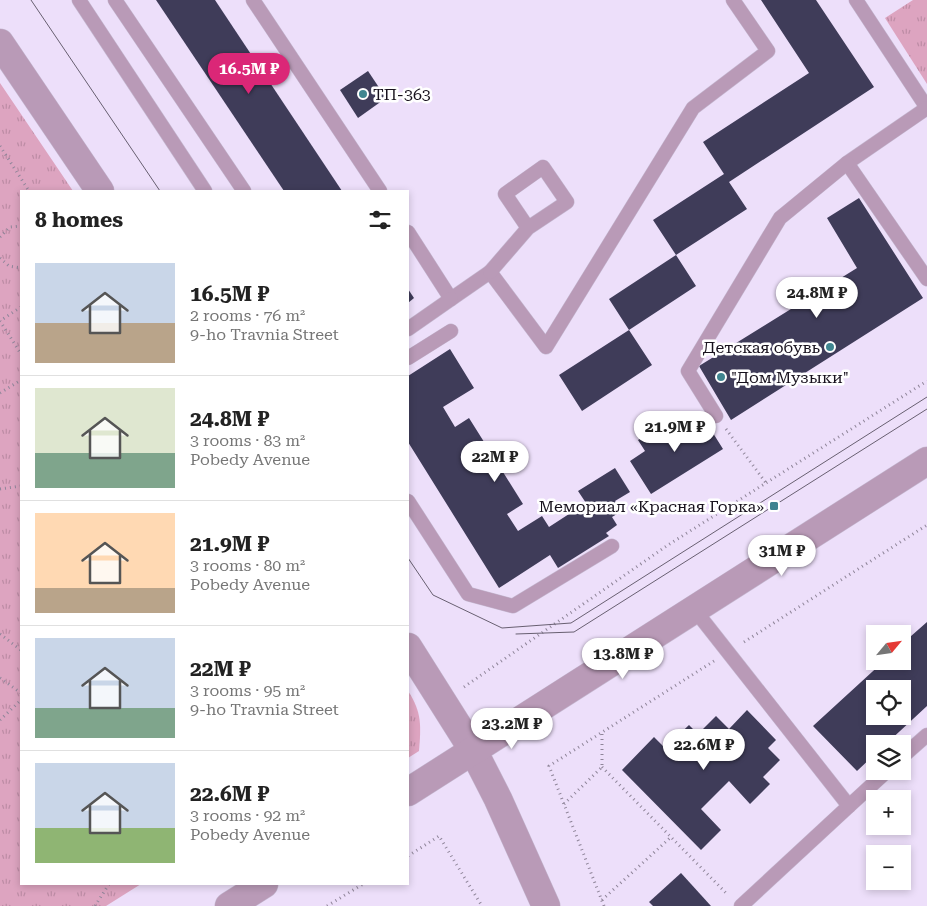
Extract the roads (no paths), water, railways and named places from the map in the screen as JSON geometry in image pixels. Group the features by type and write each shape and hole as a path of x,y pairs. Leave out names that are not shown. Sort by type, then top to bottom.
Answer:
{"street":[{"path":"0,43 99,190"},
{"path":"409,791 927,461"},
{"path":"409,649 473,750 498,799 546,906"},
{"path":"229,906 262,885"}],"lane":[{"path":"79,0 204,190"},
{"path":"116,0 243,190"},
{"path":"253,0 379,190"},
{"path":"490,272 546,347 693,108 768,52 733,0"},
{"path":"716,416 688,371 780,218 847,163 927,108 856,0"},
{"path":"847,163 927,279"},
{"path":"409,328 490,272 528,228 567,202 543,168 505,194 528,228"},
{"path":"409,234 451,299"},
{"path":"409,357 451,331"},
{"path":"409,503 468,594 513,606 612,546"},
{"path":"694,609 850,806"},
{"path":"911,750 927,735"},
{"path":"737,903 877,780"}],"tram line":[{"path":"31,0 159,190"},
{"path":"409,559 433,595 502,628 571,623 927,397"},
{"path":"516,634 574,632 927,409"}],"place":[{"name":"ТП-363","path":"363,94"},
{"name":"Детская обувь","path":"830,347"},
{"name":"\"Дом Музыки\"","path":"721,377"},
{"name":"Мемориал «Красная Горка»","path":"774,506"}]}
